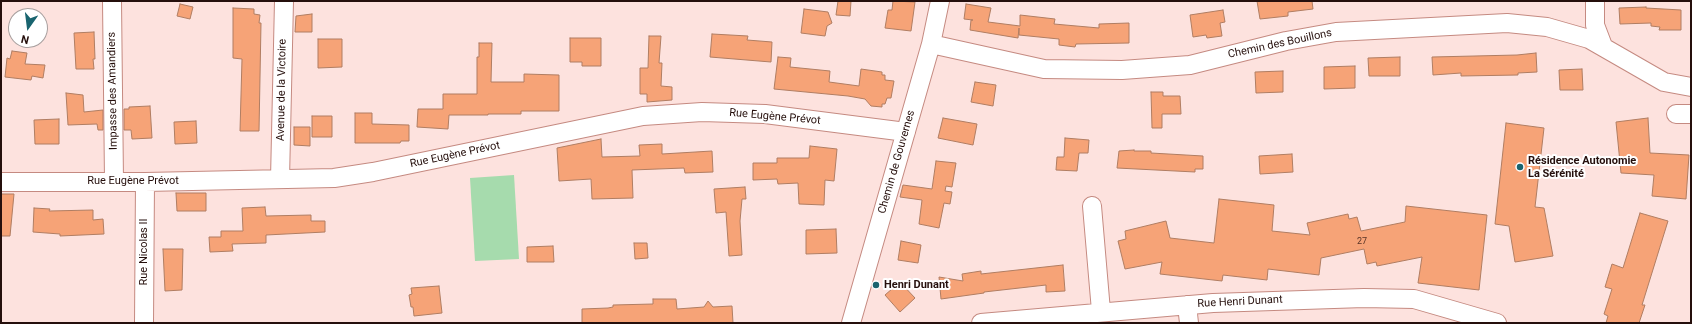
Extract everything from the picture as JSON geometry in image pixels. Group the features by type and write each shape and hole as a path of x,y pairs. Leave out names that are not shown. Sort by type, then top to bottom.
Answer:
{"street":[{"name":"Impasse des Amandiers","path":"112,1 114,181"},
{"name":"Avenue de la Victoire","path":"280,179 284,1"},
{"name":"Chemin de Gouvernes","path":"851,323 931,44 940,1"},
{"path":"1594,1 1595,25 1603,46"},
{"name":"Chemin des Bouillons","path":"931,44 1044,69 1122,70 1190,65 1286,41 1336,32 1507,23 1547,27 1589,39 1664,82 1691,87"},
{"name":"Rue Eugène Prévot","path":"1,182 145,182 334,178 373,172 643,116 702,112 765,114 906,132"},
{"name":"Rue Nicolas II","path":"144,323 145,182"},
{"path":"1092,206 1101,311"},
{"name":"Rue Henri Dunant","path":"981,323 1101,311 1229,302 1364,298 1414,299 1497,323"},
{"path":"1187,305 1189,323"}],"green space":[{"path":"514,175 519,259 475,261 470,178"}],"building":[{"path":"838,1 851,1 850,16 836,15"},
{"path":"893,1 915,2 911,31 885,28 888,10 892,10"},
{"path":"1257,1 1312,1 1313,9 1288,12 1288,16 1260,19"},
{"path":"180,4 193,7 190,19 177,16"},
{"path":"966,4 991,8 988,22 1020,26 1020,15 1055,19 1054,24 1099,28 1099,24 1129,23 1129,43 1076,44 1075,47 1059,45 1059,39 1019,35 1019,28 1018,38 970,30 971,20 973,20 964,19"},
{"path":"1646,7 1681,10 1681,30 1659,30 1660,27 1651,26 1651,23 1620,24 1619,8"},
{"path":"233,8 254,9 254,14 260,15 259,131 240,131 242,59 233,58"},
{"path":"804,9 828,12 832,23 827,26 825,36 801,33"},
{"path":"1223,10 1225,22 1220,23 1222,36 1207,38 1206,35 1193,37 1190,15"},
{"path":"312,14 312,32 295,32 296,16"},
{"path":"94,32 94,69 76,69 74,33"},
{"path":"712,34 748,36 747,40 772,42 771,62 710,57"},
{"path":"649,36 661,36 659,63 662,63 661,86 672,87 672,100 647,102 647,94 640,94 640,68 648,68"},
{"path":"570,38 601,38 601,66 582,66 582,62 570,62"},
{"path":"318,39 342,39 342,67 318,68"},
{"path":"479,43 492,43 491,82 524,82 524,74 559,75 559,111 521,111 521,114 449,115 448,129 417,127 418,109 443,109 443,94 477,94 477,57 479,57"},
{"path":"12,51 27,53 25,64 45,65 43,78 32,76 31,80 5,77 7,58 10,59"},
{"path":"1536,53 1537,72 1518,73 1518,75 1461,76 1461,73 1433,75 1432,57 1517,55"},
{"path":"778,57 791,58 790,67 830,71 829,82 859,86 861,69 882,72 882,75 885,75 885,80 894,81 891,98 887,98 885,104 882,104 882,107 871,106 865,99 848,96 774,89"},
{"path":"1400,57 1400,76 1369,76 1368,58"},
{"path":"1355,66 1355,88 1324,89 1324,67"},
{"path":"1582,69 1583,90 1560,90 1559,70"},
{"path":"1283,71 1283,92 1256,93 1255,72"},
{"path":"975,82 996,85 993,106 971,102"},
{"path":"1151,92 1163,92 1163,96 1180,96 1181,114 1162,114 1162,128 1152,128"},
{"path":"66,93 83,95 84,112 103,110 103,130 98,130 97,124 68,125"},
{"path":"150,106 152,138 132,139 131,130 124,130 124,109 129,109 129,107"},
{"path":"355,113 372,113 372,124 409,125 409,141 401,141 400,143 355,143"},
{"path":"312,116 332,116 332,137 312,137"},
{"path":"943,118 977,124 973,145 938,138"},
{"path":"1648,118 1650,153 1689,155 1686,199 1652,196 1654,175 1621,173 1616,122"},
{"path":"59,119 59,144 35,144 34,120"},
{"path":"196,121 197,143 175,144 174,122"},
{"name":"Résidence Autonomie La Sérénité","path":"1506,123 1544,128 1535,207 1544,208 1553,256 1515,262 1509,226 1495,224"},
{"path":"294,127 310,127 310,146 294,145"},
{"path":"1065,138 1089,140 1088,153 1079,153 1077,171 1056,170 1057,157 1064,157"},
{"path":"601,139 602,157 640,156 639,145 662,144 662,154 712,151 713,172 685,173 684,168 632,170 633,198 592,199 591,179 559,181 557,148"},
{"path":"810,146 837,149 834,181 825,180 824,205 799,204 798,183 778,184 777,179 753,180 753,163 777,163 777,158 809,158"},
{"path":"1119,151 1151,151 1151,153 1203,156 1203,169 1195,169 1195,172 1117,168"},
{"path":"1292,154 1293,172 1260,174 1259,156"},
{"path":"936,161 956,163 952,187 946,186 945,191 952,192 950,204 944,203 939,228 919,224 922,200 900,197 903,185 932,189"},
{"path":"745,187 746,199 742,199 740,221 742,255 729,256 726,212 716,213 714,189"},
{"path":"176,193 206,193 206,211 177,211"},
{"path":"1,194 14,194 10,236 1,236"},
{"path":"1219,199 1274,205 1272,231 1310,235 1307,223 1348,214 1349,219 1357,217 1361,231 1405,222 1406,206 1487,215 1479,290 1418,283 1422,257 1377,266 1376,262 1367,264 1364,249 1321,258 1319,275 1268,269 1267,280 1223,275 1222,281 1160,274 1162,262 1125,269 1118,241 1126,239 1125,231 1166,221 1170,238 1214,243"},
{"path":"265,207 266,216 311,215 311,221 325,221 325,232 266,235 266,243 232,244 233,251 210,252 209,237 221,237 221,231 243,231 242,208"},
{"path":"34,208 50,209 49,211 93,210 93,220 103,219 104,234 60,236 60,234 33,232"},
{"path":"1640,213 1668,221 1642,305 1645,305 1639,323 1606,323 1608,316 1604,314 1612,289 1605,287 1612,264 1623,268"},
{"path":"836,229 837,253 806,254 806,230"},
{"path":"901,241 921,245 918,263 898,260"},
{"path":"634,243 647,243 648,258 635,259"},
{"path":"553,246 554,262 527,262 527,247"},
{"path":"163,249 183,249 182,290 165,291"},
{"path":"1063,265 1065,291 1046,292 1046,285 984,292 941,299 939,277 963,281 962,274 981,271 981,274"},
{"path":"900,282 915,298 900,312 885,295"},
{"path":"439,286 442,313 414,316 409,295 412,294 411,288"},
{"path":"653,299 676,299 677,309 704,307 708,301 713,307 732,306 733,323 582,323 582,309 608,308 613,307 613,305 653,304"}],"place":[{"name":"Résidence Autonomie La Sérénité","path":"1520,167"},
{"name":"Henri Dunant","path":"876,285"}]}
